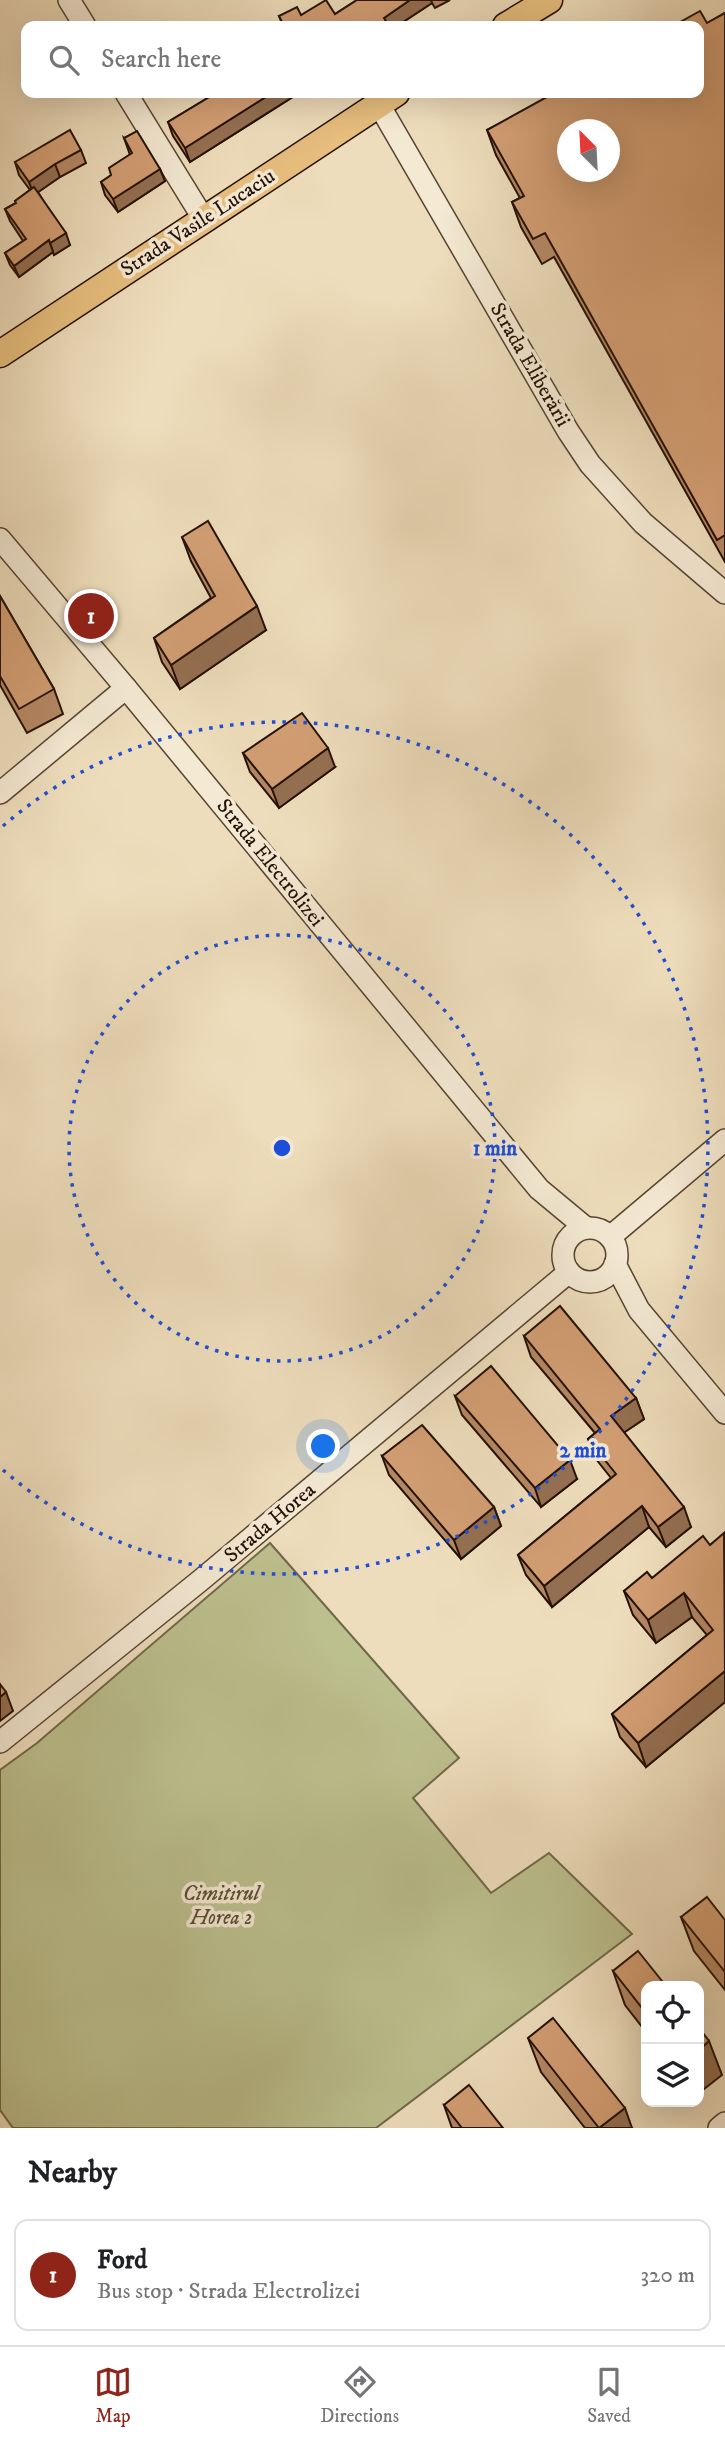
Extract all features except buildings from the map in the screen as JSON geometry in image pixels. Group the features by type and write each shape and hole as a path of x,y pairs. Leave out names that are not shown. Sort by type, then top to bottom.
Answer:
{"main road":[{"path":"514,21 549,0"},
{"name":"Strada Vasile Lucaciu","path":"0,355 387,98"}],"street":[{"path":"69,0 82,21"},
{"path":"129,98 203,218"},
{"name":"Strada Eliberării","path":"387,98 568,431 590,464 643,523 725,593"},
{"name":"Strada Electrolizei","path":"0,539 539,1189 586,1228"},
{"path":"0,793 126,688"},
{"path":"610,1237 725,1140"},
{"name":"Strada Electrolizei","path":"539,1189 565,1243"},
{"path":"595,1282 610,1274 617,1250 610,1237 599,1230 586,1228 577,1231 565,1243 563,1258 569,1272 581,1281 595,1282 639,1310"},
{"path":"615,1264 639,1310 725,1413"},
{"name":"Strada Horea","path":"0,1742 201,1580 569,1272"},
{"path":"719,2128 725,2123"}],"green space":[{"name":"Cimitirul Horea 2","path":"270,1543 459,1758 413,1798 491,1893 549,1853 632,1934 376,2128 13,2128 0,2110 0,1770 37,1743"}],"place":[{"name":"Ford","path":"91,616"}]}
